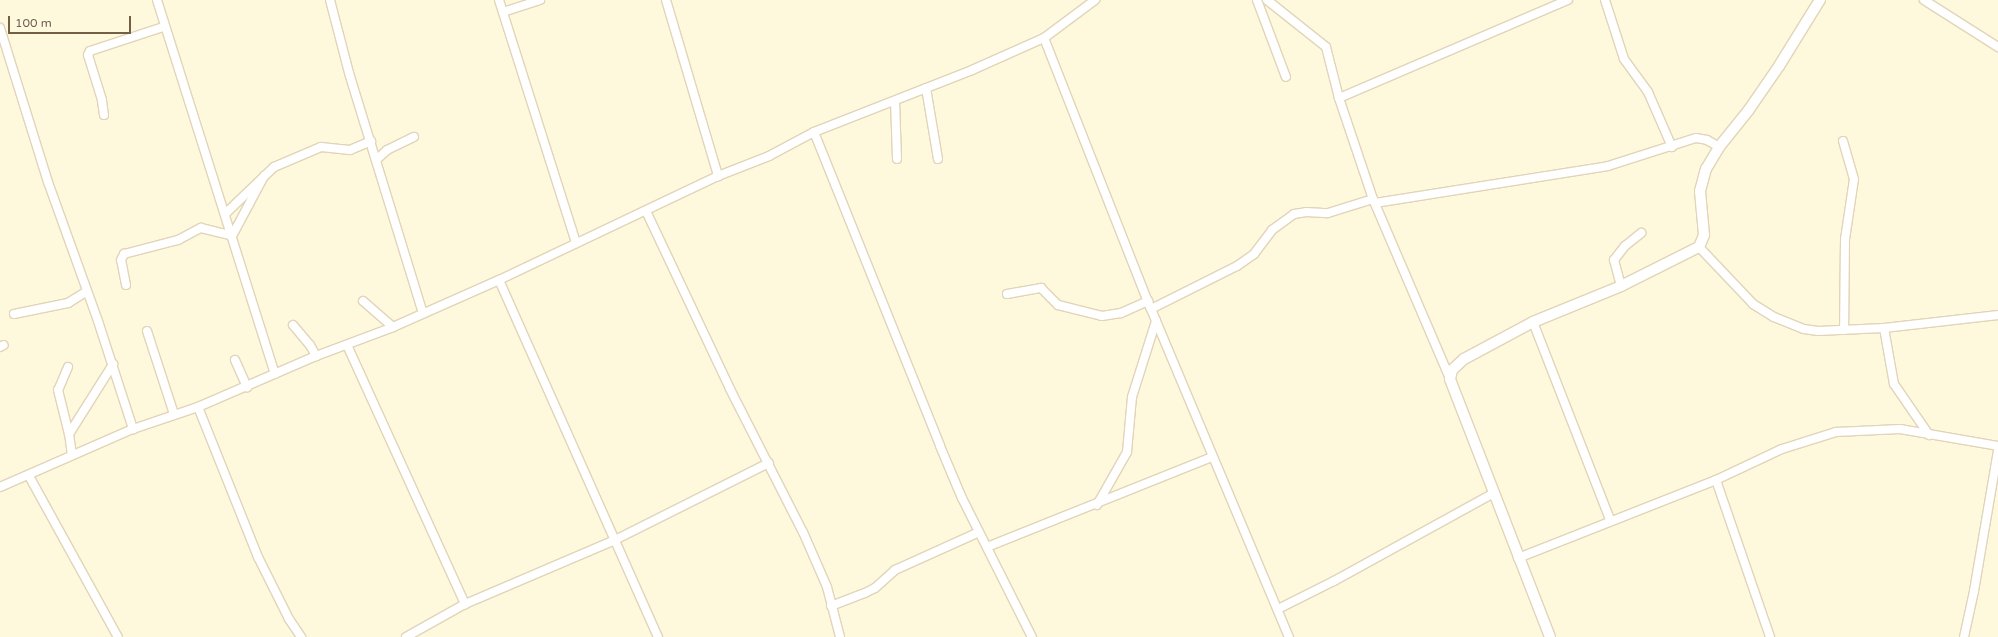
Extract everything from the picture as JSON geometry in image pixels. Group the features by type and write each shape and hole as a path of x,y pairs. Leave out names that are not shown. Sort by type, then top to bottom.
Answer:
{"street":[{"path":"157,0 163,27 192,108 275,374"},
{"path":"499,0 576,243"},
{"path":"503,12 540,0"},
{"path":"666,0 718,176"},
{"path":"0,487 29,476 72,455 133,429 198,407 316,356 393,327 499,280 718,176 768,156 814,132 895,101 1044,38 1095,0"},
{"path":"1257,0 1286,77"},
{"path":"1267,0 1326,47 1339,98 1374,201 1450,379 1518,558 1550,637"},
{"path":"1339,98 1568,0"},
{"path":"1605,0 1624,59 1648,92 1672,147"},
{"path":"1450,379 1452,370 1464,359 1534,322 1621,286 1699,247 1704,235 1700,191 1706,169 1719,147 1775,72 1820,0"},
{"path":"1924,0 1998,47"},
{"path":"332,2 376,160 423,313"},
{"path":"104,115 102,100 88,55 90,51 163,27"},
{"path":"0,28 60,220 113,364 133,429"},
{"path":"1044,38 1156,321 1289,637"},
{"path":"926,88 938,159"},
{"path":"895,101 897,159"},
{"path":"814,132 940,446 979,532 1032,637"},
{"path":"376,160 386,150 414,137"},
{"path":"1007,294 1041,288 1058,305 1102,316 1121,313 1150,305 1238,266 1254,254 1272,230 1294,214 1306,212 1328,213 1374,201 1608,166 1702,138 1719,147"},
{"path":"224,214 274,167 321,147 350,150 371,140"},
{"path":"1843,141 1854,179 1845,239 1844,330"},
{"path":"232,236 264,176"},
{"path":"646,211 730,389 769,463 822,574 840,637"},
{"path":"126,285 121,260 124,254 178,240 201,228 232,236"},
{"path":"1621,286 1614,260 1625,246 1641,233"},
{"path":"1699,247 1753,304 1774,318 1804,330 1884,328 1998,315"},
{"path":"499,280 658,637"},
{"path":"14,314 68,303 87,291"},
{"path":"363,301 393,327"},
{"path":"1097,505 1126,452 1131,400 1156,321"},
{"path":"1534,322 1610,520"},
{"path":"293,325 310,345 316,356"},
{"path":"1884,328 1894,384 1930,434"},
{"path":"147,330 174,414"},
{"path":"347,345 465,604"},
{"path":"235,360 247,387"},
{"path":"69,434 113,364"},
{"path":"68,367 58,390 69,434 72,455"},
{"path":"198,407 258,556 289,619 302,637"},
{"path":"1518,558 1610,520 1716,480 1782,449 1836,432 1900,429 1998,446"},
{"path":"1964,637 1974,591 1998,451"},
{"path":"987,547 1097,505 1212,457"},
{"path":"406,637 465,604 615,540 769,463"},
{"path":"29,476 118,637"},
{"path":"1716,480 1770,637"},
{"path":"1278,609 1334,581 1494,493"},
{"path":"831,606 875,588 895,570 979,532"}]}
